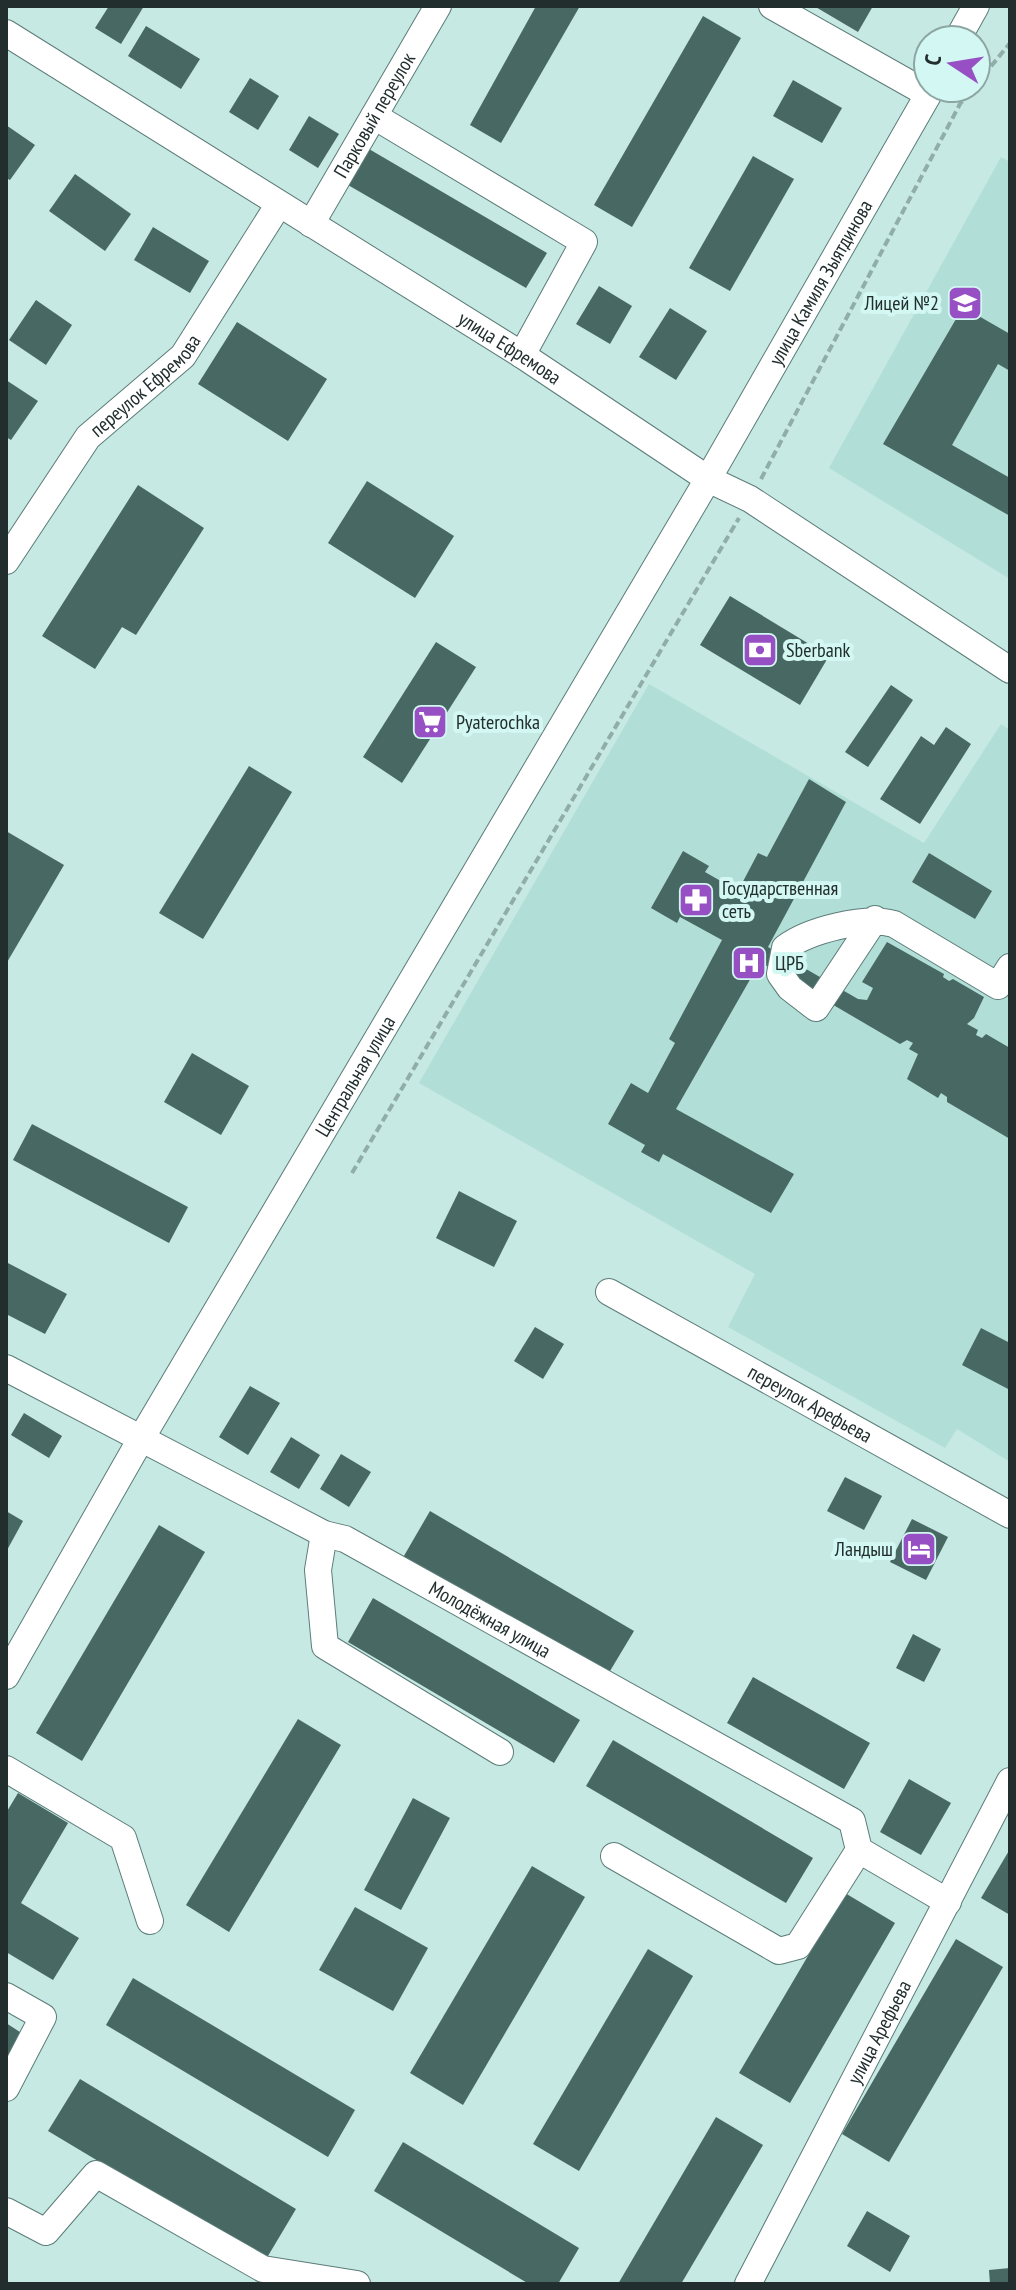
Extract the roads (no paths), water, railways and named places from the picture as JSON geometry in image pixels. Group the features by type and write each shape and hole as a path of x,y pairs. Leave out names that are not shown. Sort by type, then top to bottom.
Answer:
{"street":[{"name":"Парковый переулок","path":"311,224 438,6"},
{"path":"772,6 912,81"},
{"path":"966,24 976,6"},
{"name":"улица Ефремова","path":"6,33 522,355 708,479 750,499 1010,670"},
{"name":"улица Камиля Зыятдинова","path":"708,479 923,104"},
{"path":"374,116 584,242 522,355"},
{"name":"переулок Ефремова","path":"6,561 88,437 183,356 279,204"},
{"name":"Центральная улица","path":"6,1676 142,1437 708,479"},
{"path":"875,919 894,924 1006,983"},
{"name":"переулок Арефьева","path":"609,1292 1010,1515"},
{"name":"Молодёжная улица","path":"6,1368 324,1534 345,1539 852,1821 859,1850"},
{"path":"324,1534 318,1570 325,1646 500,1752"},
{"path":"6,1769 123,1838 150,1921"},
{"name":"улица Арефьева","path":"748,2284 1010,1781"},
{"path":"614,1856 779,1951 798,1946 859,1850 948,1902"},
{"path":"6,1996 43,2017 6,2088"},
{"path":"6,2211 46,2232 96,2174 263,2269 357,2284"}],"place":[{"name":"Лицей №2","path":"965,303"},
{"name":"Sberbank","path":"760,650"},
{"name":"Pyaterochka","path":"430,722"},
{"name":"Государственная сеть","path":"696,900"},
{"name":"ЦРБ","path":"749,963"},
{"name":"Ландыш","path":"919,1549"}]}
